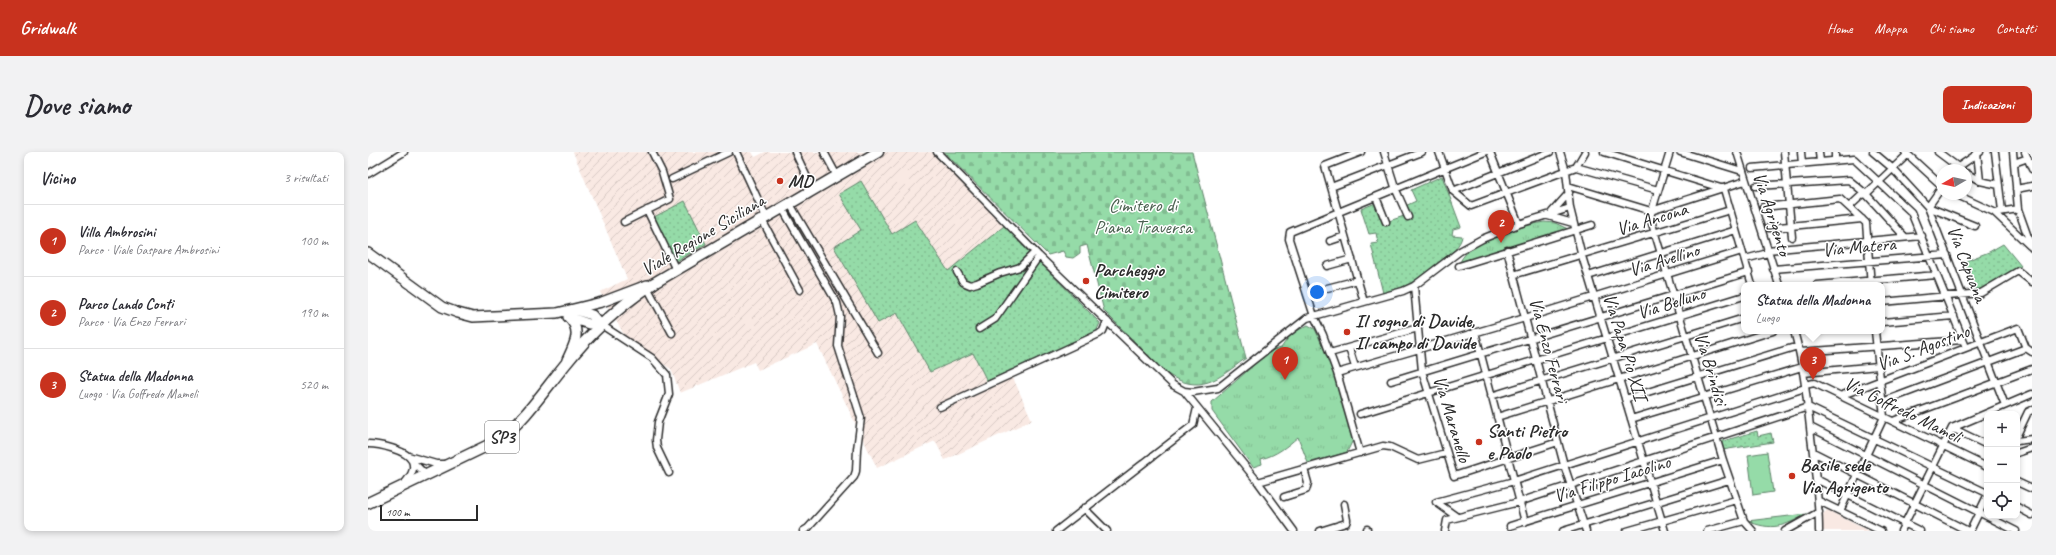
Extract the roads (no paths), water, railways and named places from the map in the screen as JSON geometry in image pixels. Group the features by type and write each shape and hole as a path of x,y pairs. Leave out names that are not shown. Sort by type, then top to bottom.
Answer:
{"main road":[{"name":"Viale Regione Siciliana","path":"600,324 622,304 650,285 874,154"},
{"name":"SP3","path":"368,503 486,448 508,433 527,413 565,364 600,324"}],"street":[{"path":"368,174 404,152"},
{"path":"624,222 670,199 662,172 652,152"},
{"path":"672,179 729,152"},
{"path":"736,152 764,219 800,290"},
{"path":"795,152 813,190"},
{"path":"824,152 837,176"},
{"path":"937,152 1037,254 1173,385 1184,391 1258,482 1294,531"},
{"path":"1361,152 1325,166 1364,302"},
{"path":"1384,152 1396,190 1408,217"},
{"path":"1331,187 1422,152"},
{"path":"1439,152 1453,191 1471,206 1576,167 1585,152"},
{"path":"1360,453 1337,373 1314,316 1289,235 1292,229 1376,198 1485,152"},
{"path":"1490,152 1519,224"},
{"path":"1453,191 1550,152"},
{"name":"Via Papa Pio XII","path":"1560,152 1566,171 1571,211 1582,256 1665,531"},
{"path":"1604,152 1724,189"},
{"path":"1651,211 1670,152"},
{"path":"1680,152 1742,171"},
{"name":"Via Agrigento","path":"1737,152 1778,282"},
{"path":"1784,152 1792,238"},
{"path":"1801,152 1802,164"},
{"path":"1819,152 1820,162"},
{"path":"1835,152 1836,160"},
{"name":"Via Capuana","path":"1873,152 1892,168 1928,206 2005,405"},
{"path":"1995,152 2002,211"},
{"path":"1967,200 1994,212 2032,248 2018,209 2013,152"},
{"path":"1849,207 1862,195 1866,194 1906,153 1936,181"},
{"path":"1942,153 1952,164"},
{"path":"1978,153 1980,181"},
{"path":"1964,164 1978,153"},
{"path":"1752,168 1836,160 1854,155 1911,212 1966,347"},
{"path":"2014,163 2026,155 2032,169"},
{"path":"1576,167 1658,190"},
{"path":"1972,176 1980,181 1999,185"},
{"path":"1756,186 1849,180 1866,194 1905,237"},
{"path":"1568,186 1651,211 1746,181"},
{"path":"2016,189 2032,186"},
{"path":"1724,189 1751,282"},
{"path":"1548,216 1569,193"},
{"path":"1936,195 1928,206 1975,226"},
{"path":"1376,198 1386,222"},
{"path":"1763,207 1840,199 1866,223 1871,282"},
{"path":"786,206 878,353"},
{"path":"786,206 837,303 840,316 838,346 860,418 857,464 854,477 808,528 803,531"},
{"path":"1994,212 2018,209"},
{"path":"647,210 676,270"},
{"name":"Via Ancona","path":"1513,275 1582,256 1730,210"},
{"path":"1184,391 1201,392 1218,388 1307,318 1403,291 1414,286 1460,251 1482,239 1519,224 1571,211"},
{"name":"Via Brindisi","path":"1651,211 1650,217 1729,480 1744,520 1753,531"},
{"path":"1548,216 1574,223"},
{"path":"1769,228 1862,219"},
{"path":"1459,266 1592,225"},
{"path":"1588,276 1736,230"},
{"path":"1330,241 1346,236"},
{"path":"1745,260 1767,251 1868,240 1922,236"},
{"name":"Via Enzo Ferrari","path":"1507,250 1564,465 1584,528"},
{"name":"Via Avellino","path":"1337,373 1525,318 1742,251"},
{"path":"368,253 442,307 458,313 473,317 557,313 592,315 600,324 652,358 667,375 669,394 658,422 656,440 657,448 669,473"},
{"path":"957,272 962,282 973,284 1020,267 1037,254"},
{"path":"979,330 995,319 1037,254"},
{"name":"Via Matera","path":"1773,269 1947,255"},
{"path":"1327,266 1352,259"},
{"path":"1885,302 1981,293 2018,271 2032,282"},
{"path":"1391,381 1748,272"},
{"path":"1879,282 1937,275"},
{"path":"1327,288 1358,280"},
{"path":"571,314 650,285 672,333"},
{"name":"Via Maranello","path":"1414,286 1422,371 1427,392 1454,476 1558,442"},
{"name":"Via Belluno","path":"1360,414 1427,392 1607,339 1741,297"},
{"path":"565,364 577,335 571,314"},
{"path":"1885,322 1954,316"},
{"path":"1492,396 1741,319"},
{"path":"940,407 1099,334 1103,331 1107,321"},
{"path":"1330,353 1418,328"},
{"name":"Via S. Agostino","path":"1840,396 2018,328 2026,348"},
{"path":"1475,332 1525,522"},
{"path":"1497,417 1764,334"},
{"path":"1795,334 1803,370 1808,407 1819,501 1819,531"},
{"path":"1840,512 1884,417 1875,334"},
{"path":"1625,399 1799,349 1877,346 1963,340"},
{"path":"1349,348 1355,367"},
{"path":"1882,402 2026,348 2032,352"},
{"path":"1631,420 1704,397 1803,370 1878,366"},
{"path":"1893,422 2032,369"},
{"name":"Via Goffredo Mameli","path":"1805,386 1814,383 1984,466"},
{"path":"1457,518 1436,502 1514,481 1805,386"},
{"path":"1901,531 1952,428 2032,394"},
{"path":"1445,531 1447,520 1519,502 1808,407 1984,492"},
{"path":"1056,531 1193,425 1198,408"},
{"path":"2020,429 2028,412 2032,410"},
{"path":"1810,427 2016,531"},
{"path":"1952,428 1984,444"},
{"path":"2020,441 2032,439"},
{"path":"368,444 388,447 436,464 453,463"},
{"path":"1258,482 1377,448 1390,447 1422,460 1446,453"},
{"path":"2020,452 2032,448"},
{"path":"1813,452 1969,531 1984,501"},
{"path":"407,455 427,476"},
{"name":"Via Filippo Iacolino","path":"1510,526 1723,460"},
{"path":"402,487 411,475 413,468 412,461"},
{"path":"425,461 427,476"},
{"path":"1284,497 1306,490 1308,483 1304,469"},
{"path":"1816,479 1920,531"},
{"path":"1562,531 1584,528 1656,502 1729,480"},
{"path":"2019,483 2032,489"},
{"path":"1627,531 1736,500"},
{"path":"1819,501 1881,531"},
{"path":"1320,531 1346,523 1347,520 1344,504"},
{"path":"1084,508 1107,531"},
{"path":"2020,509 2032,515"},
{"path":"1785,531 1819,512"},
{"path":"1707,531 1722,529 1744,520"}],"place":[{"name":"MD","path":"780,181"},
{"name":"Parco Lando Conti","path":"1501,243"},
{"name":"Parcheggio Cimitero","path":"1086,281"},
{"name":"Il sogno di Davide, Il campo di Davide","path":"1347,332"},
{"name":"Villa Ambrosini","path":"1285,380"},
{"name":"Statua della Madonna","path":"1813,380"},
{"name":"Santi Pietro e Paolo","path":"1479,442"},
{"name":"Basile sede Via Agrigento","path":"1792,476"}],"park label":[{"name":"Cimitero di Piana Traversa","path":"1143,216"}]}
